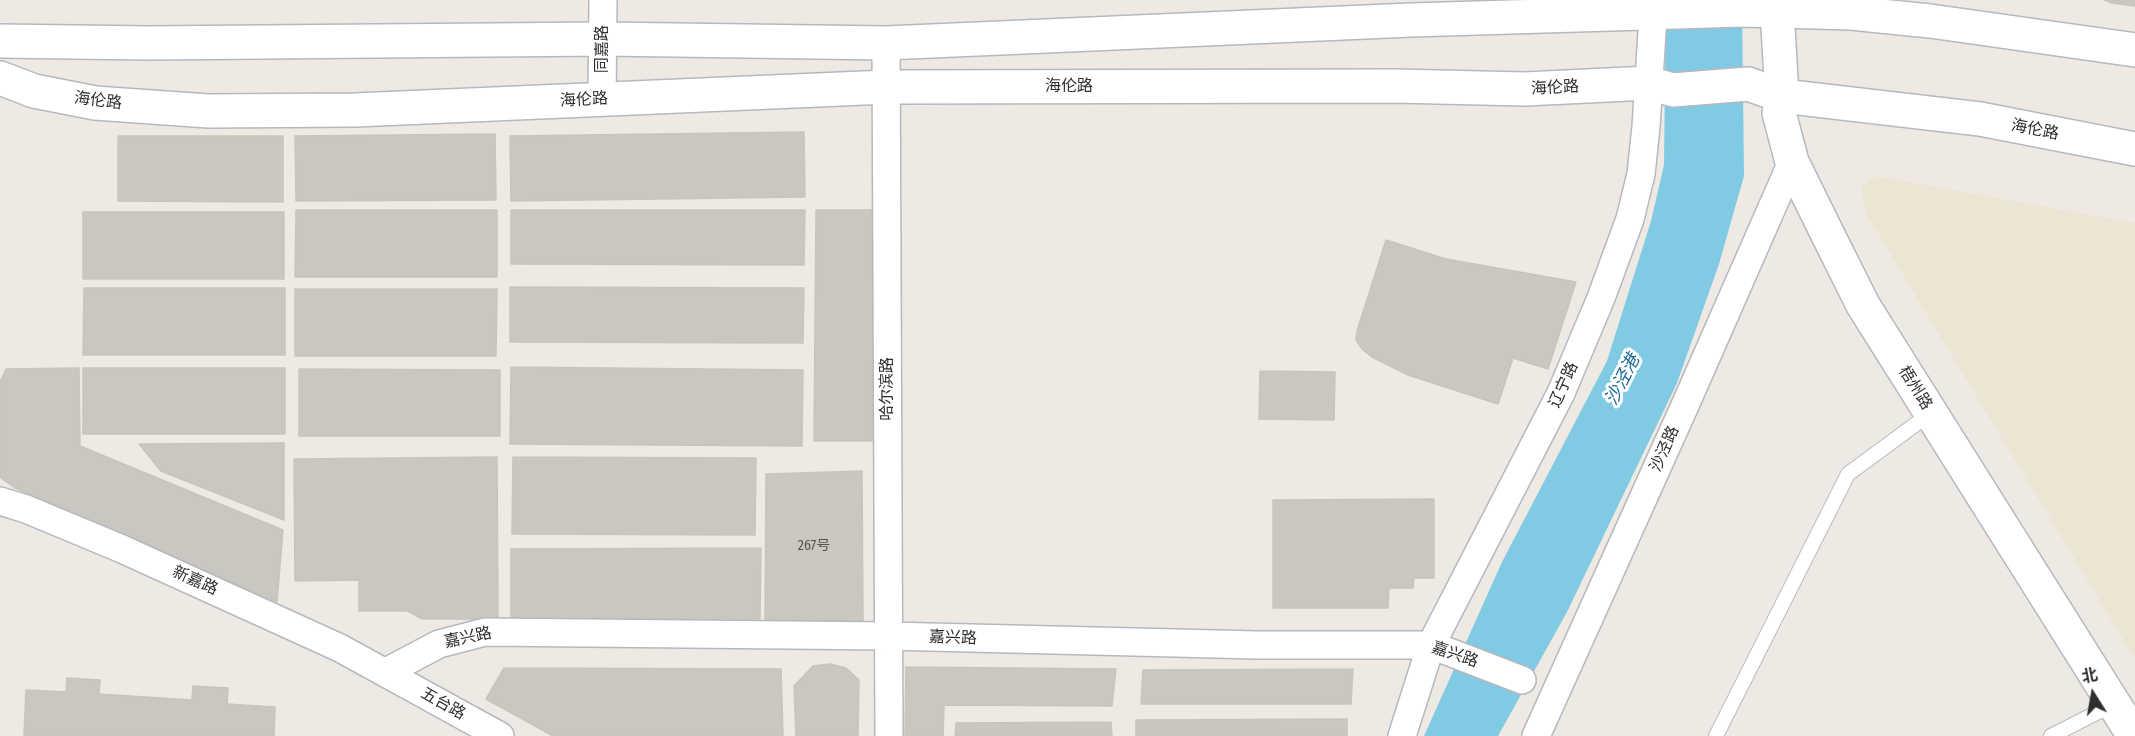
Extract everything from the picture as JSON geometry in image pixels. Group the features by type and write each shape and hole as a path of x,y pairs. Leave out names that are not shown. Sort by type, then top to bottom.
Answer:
{"main road":[{"path":"0,41 149,43 604,39 886,43 1660,8 1743,10 1777,5 1930,21 2135,50"},
{"name":"梧州路","path":"1777,5 1782,96 1779,113 1792,162 1863,304 2134,736"},
{"name":"海伦路","path":"0,78 34,91 95,103 208,111 355,110 887,87 1395,86 1525,89 1749,84 1782,96 1980,119 2135,149"}],"street":[{"name":"同嘉路","path":"602,99 603,0"},
{"name":"辽宁路","path":"1402,736 1561,393 1601,298 1629,219 1641,174 1646,127 1661,86 1660,8"},
{"name":"哈尔滨路","path":"886,43 889,736"},
{"name":"沙泾路","path":"1536,736 1792,162"},
{"name":"新嘉路","path":"0,501 26,509 214,589 386,672"},
{"name":"嘉兴路","path":"386,672 439,644 485,632 889,636 1091,643 1443,649 1522,680"},
{"name":"五台路","path":"386,672 500,736"}],"lane":[{"path":"1716,736 1848,474 1931,413"},
{"path":"2051,736 2114,704"}],"shaded area":[{"path":"1876,176 2135,223 2135,659 1867,215 1861,188"}],"water":[{"name":"沙泾港","path":"1666,0 1742,0 1744,176 1719,264 1677,383 1567,612 1498,736 1424,736 1502,562 1607,361 1651,221 1664,165"}],"building":[{"path":"2104,0 2135,0 2135,6 2112,3"},
{"path":"804,132 805,197 511,201 510,136"},
{"path":"495,134 496,200 296,201 295,136"},
{"path":"118,136 283,136 283,202 118,201"},
{"path":"296,210 497,210 497,277 295,277"},
{"path":"511,210 805,210 804,265 511,264"},
{"path":"816,210 874,210 872,441 814,441"},
{"path":"83,212 284,212 284,279 83,279"},
{"path":"1386,240 1446,259 1576,282 1548,369 1513,358 1498,404 1408,375 1363,350 1356,340 1357,331"},
{"path":"510,287 804,288 803,343 510,342"},
{"path":"84,288 285,288 285,355 83,355"},
{"path":"295,289 497,289 496,356 295,356"},
{"path":"511,367 803,370 802,446 510,444"},
{"path":"79,368 80,446 283,530 277,602 15,488 0,477 0,382 6,369"},
{"path":"83,368 285,368 285,434 83,434"},
{"path":"299,369 500,370 500,436 299,436"},
{"path":"1260,371 1335,372 1334,420 1259,419"},
{"path":"284,443 284,520 161,471 139,444"},
{"path":"497,457 498,619 422,619 408,611 359,611 359,580 295,581 294,459"},
{"path":"513,457 756,458 755,535 512,534"},
{"path":"862,471 863,622 765,619 766,474"},
{"path":"1434,499 1434,578 1414,578 1413,588 1389,588 1388,608 1273,608 1273,500"},
{"path":"761,548 760,619 511,619 511,549"},
{"path":"830,664 846,668 859,680 858,736 796,736 794,686 813,666"},
{"path":"906,667 1116,669 1112,706 944,705 943,736 905,736"},
{"path":"504,668 781,669 783,736 553,736 486,699"},
{"path":"1353,669 1351,704 1141,704 1143,670"},
{"path":"67,678 100,680 99,694 192,700 193,686 228,688 227,704 275,707 274,736 24,736 26,690 66,692"},
{"path":"1347,719 1347,736 1136,736 1136,720"},
{"path":"1111,722 1112,736 955,736 956,723"}]}
